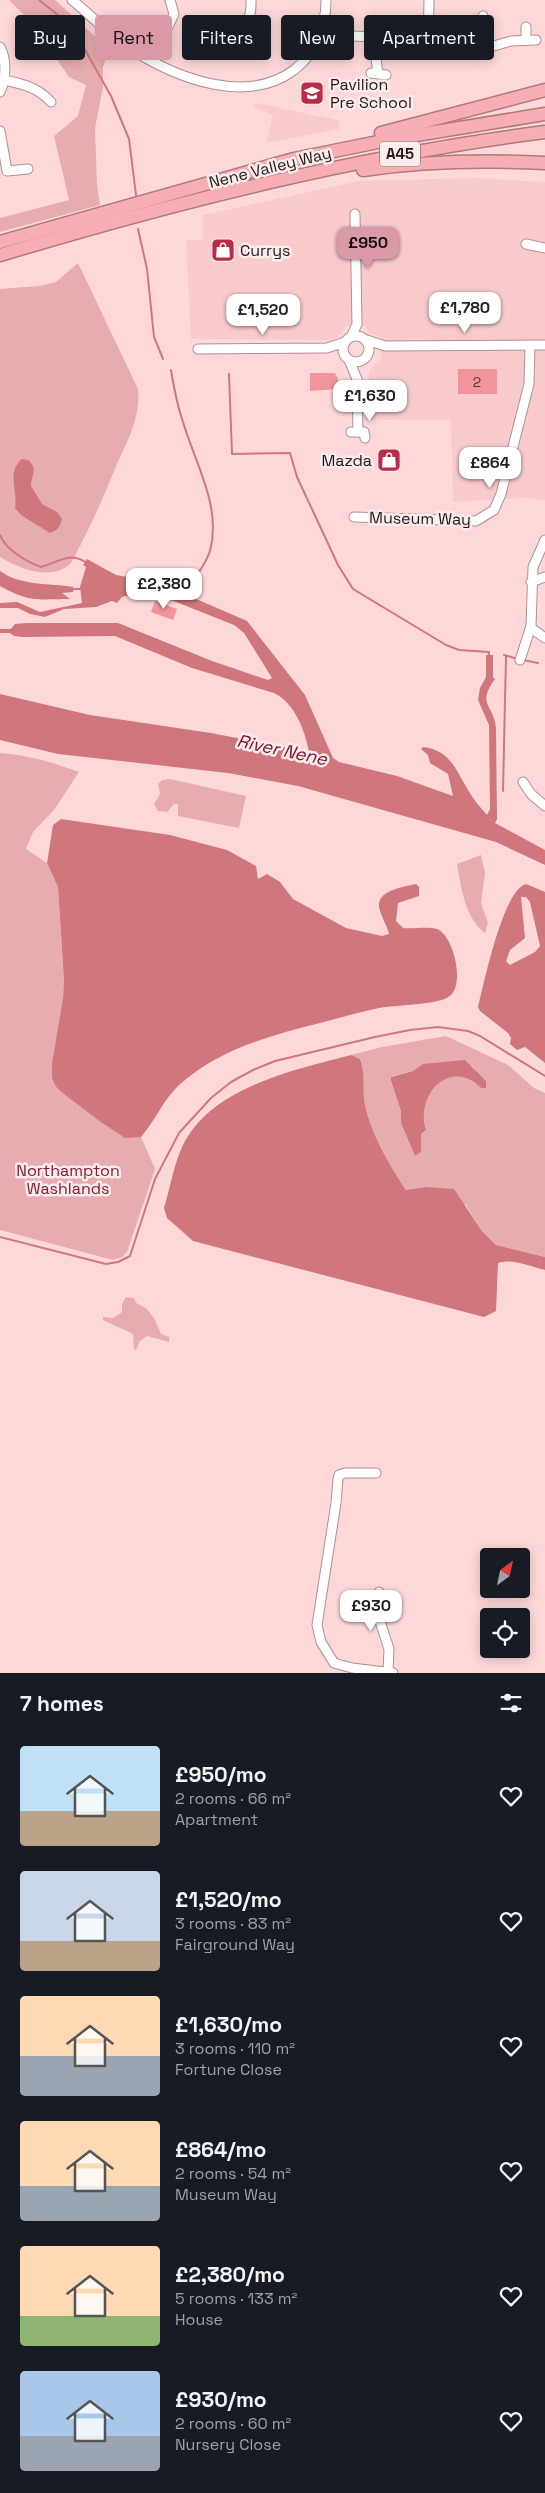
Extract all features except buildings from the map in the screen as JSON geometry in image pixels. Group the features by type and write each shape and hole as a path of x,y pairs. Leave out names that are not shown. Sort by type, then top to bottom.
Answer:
{"highway":[{"path":"294,159 320,149 545,90"},
{"name":"Nene Valley Way","path":"0,242 294,159 398,138 545,114"},
{"name":"Nene Valley Way","path":"0,255 142,214 256,184 401,154 545,132"},
{"path":"256,184 435,161 545,163"}],"street":[{"path":"72,0 83,3 103,28 134,51 167,68 218,84 240,87 264,86 282,79 307,60"},
{"path":"170,0 174,14 172,19"},
{"path":"251,0 251,15"},
{"path":"324,15 326,0"},
{"path":"429,0 429,15"},
{"path":"494,46 531,40 526,27"},
{"path":"0,47 4,61 4,80 0,92"},
{"path":"376,60 378,74"},
{"path":"4,80 30,86 50,96"},
{"path":"0,131 3,172 28,169"},
{"path":"355,214 357,324 369,346 367,357 357,379"},
{"path":"526,244 545,248"},
{"path":"357,324 348,340 347,357 357,379 358,434"},
{"path":"198,349 327,348 348,340 365,339 385,346"},
{"name":"Museum Way","path":"354,517 476,521 494,510 501,494 528,384 530,345"},
{"path":"327,348 358,362 375,349 385,346 545,345"},
{"path":"520,660 530,628 531,582 545,540"},
{"path":"531,582 545,577"},
{"path":"530,628 545,638"},
{"path":"523,782 531,794 545,806"},
{"path":"376,1473 344,1473 339,1475 338,1479 336,1504 317,1625 321,1642 334,1663 352,1668 390,1672 389,1649 378,1615 379,1592"}],"shaded area":[{"path":"257,103 340,121 339,129 266,143 273,115 253,107"},
{"path":"474,178 545,182 545,500 523,498 453,502 451,420 368,420 369,372 375,363 381,359 380,337 369,333 366,326 346,326 342,333 334,339 321,340 191,339 186,240 203,240 203,215 359,181"}],"green space":[{"path":"9,0 55,0 72,15 24,15"},
{"path":"85,27 95,36 95,60 105,60 103,67 103,87 95,128 97,186 100,205 0,232 0,218 69,200 54,136 78,116 86,85 69,77 57,60 85,60"},
{"path":"78,263 138,389 137,410 128,440 71,563 55,572 36,572 17,566 0,557 0,289 39,286 56,282"},
{"name":"Northampton Washlands","path":"0,753 20,755 79,772 54,810 33,832 26,849 47,863 58,887 64,980 63,998 52,1063 56,1087 98,1120 135,1137 141,1137 155,1169 127,1252 122,1257 113,1260 0,1230"},
{"path":"170,779 246,796 239,828 178,816 178,804 174,804 167,812 158,811 154,804 160,794 158,784 162,780"},
{"path":"481,855 485,873 481,903 488,923 485,933 478,927 468,911 462,892 457,864"},
{"path":"446,1036 508,1065 534,1088 545,1093 545,1257 496,1245 482,1231 466,1205 425,1187 406,1190 376,1138 365,1105 362,1065 360,1059 351,1055 382,1047","holes":["423,1064 472,1066 482,1080 481,1088 469,1079 447,1078 430,1093 424,1117 426,1130 421,1134 421,1152 415,1156 401,1123 401,1111 392,1076 413,1071"]},
{"path":"126,1297 134,1298 136,1303 146,1308 154,1318 161,1334 169,1337 169,1342 147,1336 140,1341 136,1350 134,1349 133,1334 103,1320 103,1317 113,1318 122,1312 122,1304"}],"water":[{"path":"22,459 28,460 33,466 34,472 31,486 42,504 57,512 62,519 55,531 50,533 21,515 15,508 14,475 17,464"},
{"name":"River Nene","path":"87,559 116,575 157,582 247,621 305,695 333,758 339,762 397,776 453,796 448,774 430,763 428,755 421,749 423,747 432,749 440,752 456,768 472,797 487,815 490,809 489,725 478,700 480,688 486,677 486,655 493,655 493,677 495,679 486,700 495,720 496,728 497,819 495,823 545,850 545,865 496,842 298,786 228,773 58,754 0,740 0,694 90,715 211,733 309,752 298,718 287,703 274,693 192,668 115,636 23,637 14,636 10,633 0,633 0,629 11,629 15,624 118,623 212,661 268,680 272,678 244,633 234,625 156,594 133,594 122,597 117,603 112,601 96,607 64,609 45,617 30,614 18,608 0,608 0,603 17,602 40,612 82,603 80,587 86,567 83,565"},
{"path":"0,571 26,582 73,587 73,592 62,593 70,599 27,598 0,586"},
{"path":"61,819 170,835 227,850 256,866 258,879 267,874 280,882 293,899 346,928 382,936 389,934 379,907 382,897 392,890 416,884 419,887 419,896 398,903 396,921 403,928 434,928 443,933 453,950 456,961 457,981 454,990 450,996 444,999 364,1011 245,1045 194,1073 168,1097 141,1137 125,1138 64,1094 56,1087 52,1078 52,1063 63,998 64,980 58,887 47,863 53,825"},
{"path":"526,884 545,892 545,1063 525,1047 517,1050 510,1044 511,1038 508,1033 480,1011 478,1007 502,919 518,890","holes":["521,897 526,897 530,902 540,946 535,952 510,965 506,961 510,950 525,938"]},
{"path":"351,1055 360,1059 362,1065 365,1105 376,1138 406,1190 425,1187 454,1189 482,1231 496,1245 545,1257 545,1270 509,1261 498,1263 496,1311 484,1317 193,1241 167,1218 164,1208 181,1148 199,1122 216,1106 258,1083 305,1067"},
{"path":"465,1060 486,1081 486,1088 481,1088 469,1079 458,1077 447,1078 438,1084 430,1093 426,1104 424,1117 426,1130 421,1134 421,1152 415,1156 401,1123 401,1111 391,1077 413,1071 423,1064"}],"waterway":[{"path":"39,0 63,19 75,32 111,96 129,139 136,195"},
{"path":"138,229 147,269 154,337 163,359"},
{"path":"171,370 179,409 205,485 213,518 213,535 210,551 204,565 191,584 195,600"},
{"path":"229,374 232,454 290,453 297,477 338,565 353,589 446,645 459,650 489,652 489,657"},
{"path":"0,535 7,546 23,559 41,567 69,558 75,558 87,563"},
{"path":"72,589 82,589"},
{"path":"504,655 518,659"},
{"path":"503,791 506,656"},
{"path":"523,660 538,663"},
{"path":"0,1237 106,1264 118,1262 130,1256 155,1179 179,1133 211,1098 231,1082 275,1061 375,1037 438,1027 468,1031 480,1036 545,1076"}],"place":[{"name":"Pavilion Pre School","path":"312,93"},
{"name":"Currys","path":"223,250"},
{"name":"Mazda","path":"389,460"}]}
